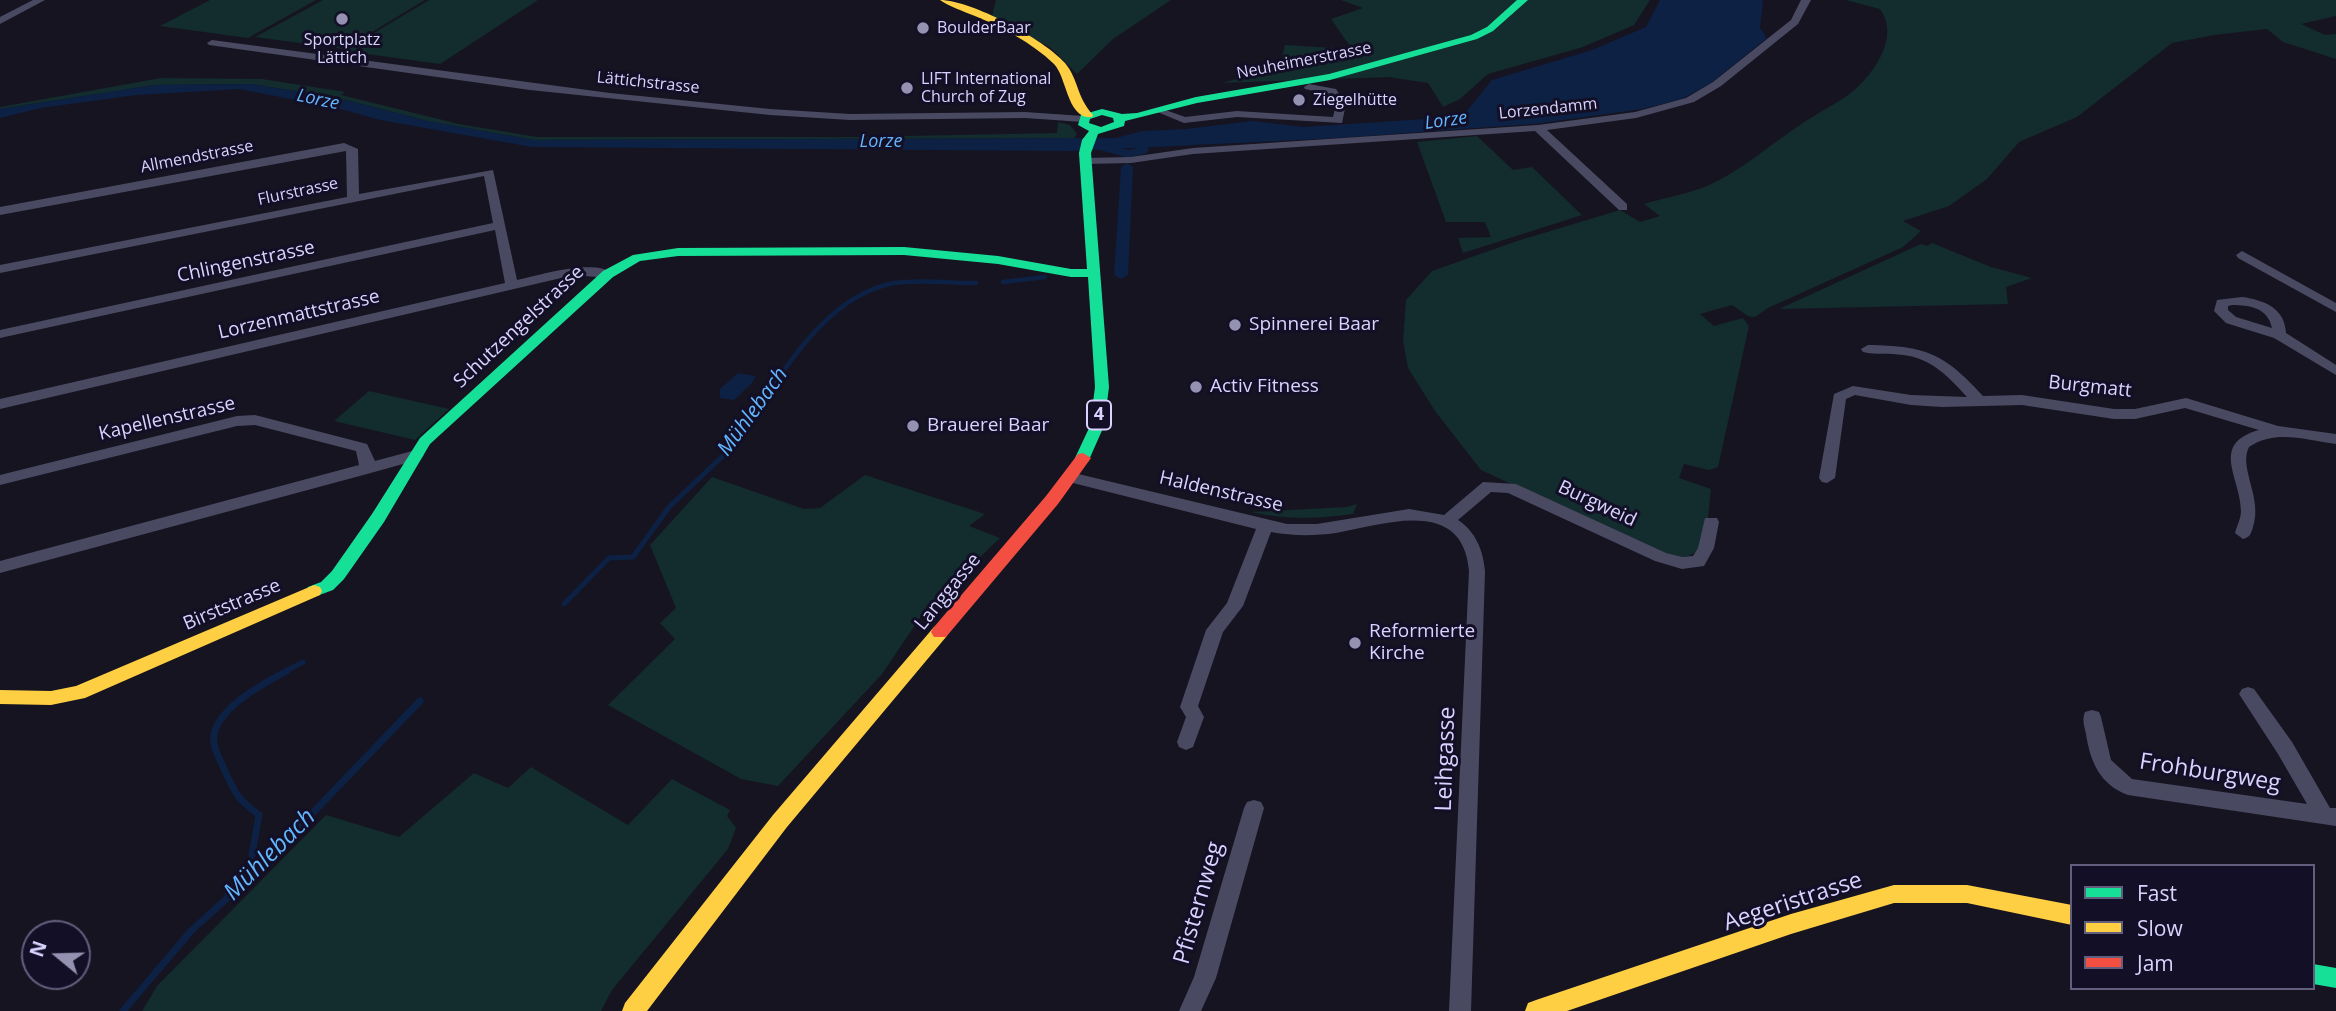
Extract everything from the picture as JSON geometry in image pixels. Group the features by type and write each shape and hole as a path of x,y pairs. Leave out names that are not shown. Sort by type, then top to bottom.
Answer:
{"street":[{"path":"0,21 40,0"},
{"path":"945,0 1039,46 1062,67 1075,95 1090,106 1091,115 1086,127 1093,134 1113,129 1120,124 1120,118 1091,115"},
{"name":"Neuheimerstrasse","path":"1120,118 1258,88 1330,77 1474,37 1490,29 1522,0"},
{"name":"Lorzendamm","path":"1085,157 1131,160 1193,151 1538,128 1636,115 1690,100 1717,84 1795,22 1806,0"},
{"name":"Lättichstrasse","path":"212,43 696,104 849,117 1091,115"},
{"path":"1160,111 1184,120 1237,114 1338,121 1341,104 1332,91 1309,87"},
{"path":"1053,116 1075,95"},
{"path":"1538,128 1623,207"},
{"name":"Langgasse","path":"633,1011 780,821 1070,477 1096,430 1102,387 1085,157 1093,134"},
{"name":"Allmendstrasse","path":"0,211 344,146 352,149 353,197"},
{"name":"Flurstrasse","path":"0,269 489,172 512,286"},
{"name":"Chlingenstrasse","path":"0,334 499,225"},
{"name":"Schutzengelstrasse","path":"416,454 425,442 608,274 637,258 678,252 904,251 998,260 1071,273 1094,273"},
{"path":"2242,255 2336,308"},
{"name":"Lorzenmattstrasse","path":"0,404 574,271 608,274"},
{"path":"2279,335 2336,371"},
{"path":"1868,349 1904,349 1938,360 1951,369 1978,400"},
{"name":"Burgmatt","path":"1826,478 1839,397 1853,390 1911,400 1942,402 2022,400 2114,414 2135,414 2186,403 2277,432 2336,439"},
{"name":"Kapellenstrasse","path":"0,480 215,425 255,420 362,448 367,458 367,469"},
{"name":"Burgmatt","path":"2243,533 2249,512 2236,456 2242,442 2253,435 2277,432"},
{"path":"0,567 416,454"},
{"name":"Birststrasse","path":"0,697 51,698 79,693 327,586 338,575 378,518 416,454"},
{"name":"Haldenstrasse","path":"1070,477 1265,526 1315,530 1402,515 1428,516 1447,521"},
{"name":"Burgweid","path":"1447,521 1488,486 1511,488 1661,557 1682,563 1698,562 1706,548 1711,522"},
{"name":"Leihgasse","path":"1447,521 1462,531 1473,546 1477,571 1460,1011"},
{"path":"1186,742 1195,717 1189,707 1215,630 1234,606 1265,526"},
{"name":"Frohburgweg","path":"2248,694 2330,816"},
{"name":"Frohburgweg","path":"2092,717 2102,765 2113,778 2129,787 2330,816"},
{"name":"Pfisternweg","path":"1190,1011 1205,978 1254,808"},
{"name":"Aegeristrasse","path":"1536,1011 1804,920 1894,894 1967,894 2070,915"},
{"path":"2315,974 2336,978"}],"green space":[{"path":"210,0 316,0 248,38 160,26"},
{"name":"Sportplatz Lättich","path":"323,0 425,0 344,49 255,37"},
{"path":"429,0 538,0 440,64 344,51"},
{"path":"996,0 1171,0 1113,39 1077,74 1051,48 992,16"},
{"path":"1341,0 1650,0 1634,25 1583,47 1488,74 1460,99 1443,107 1428,83 1388,77 1222,83 1280,67 1285,45 1352,49 1331,19 1363,8"},
{"path":"1846,0 2336,0 2336,16 2301,24 2325,35 2336,34 2336,59 2283,42 2267,29 2172,43 2077,117 2019,142 1987,179 1949,206 1903,221 1921,231 1903,247 1768,308 1755,317 1748,316 1732,305 1700,314 1714,326 1743,318 1749,326 1718,467 1709,470 1684,464 1679,478 1711,489 1704,537 1695,552 1688,556 1677,557 1659,553 1481,470 1435,411 1408,368 1403,341 1406,300 1432,271 1517,241 1620,210 1640,222 1660,216 1644,204 1692,191 1719,180 1845,97 1861,84 1876,65 1886,42 1887,31 1880,9"},
{"path":"161,78 262,79 345,92 341,95 459,124 537,137 855,137 1057,133 1058,122 1070,125 1077,134 1074,138 534,140 427,121 334,97 251,84 155,85 0,109"},
{"path":"1477,136 1513,170 1532,167 1582,215 1463,253 1458,238 1491,237 1485,222 1446,222 1417,142"},
{"path":"1932,243 1991,267 2032,278 2006,287 2008,304 1779,309 1921,244 1927,246"},
{"path":"369,391 449,409 415,440 334,421"},
{"path":"865,475 985,514 969,526 1000,538 926,609 882,674 778,786 741,779 608,705 675,639 660,623 676,608 650,545 712,477 804,509 820,508"},
{"path":"1357,504 1353,514 1327,517 1302,518 1251,512 1347,507"},
{"path":"531,767 628,825 672,779 730,810 727,816 736,828 728,849 612,990 601,1011 142,1011 157,986 326,815 399,837 474,773 508,788"}],"water":[{"name":"Lorze","path":"1660,0 1763,0 1760,28 1767,38 1711,83 1682,99 1642,109 1534,124 1339,138 1071,151 532,147 380,120 337,108 239,89 136,95 41,108 0,118 0,109 155,85 251,84 334,97 427,121 534,140 1116,138 1142,131 1253,121 1304,127 1456,117 1466,112 1492,80 1592,50 1646,27"},
{"path":"738,373 756,376 734,400 720,398 720,389"}],"waterway":[{"path":"1081,143 1129,154 1143,150 1144,141"},
{"path":"1121,275 1127,167"},
{"name":"Mühlebach","path":"1003,282 1045,277"},
{"name":"Mühlebach","path":"764,399 819,328 853,299 894,283 976,283"},
{"name":"Mühlebach","path":"564,604 609,558 633,557 669,507 726,453 765,397"},
{"path":"284,672 303,662"},
{"path":"228,893 250,866 259,815 237,795 231,785 216,750 215,731 220,720 240,700 287,671"},
{"name":"Mühlebach","path":"123,1011 191,931 257,871 420,701"}],"traffic: fast":[{"path":"1120,118 1138,116 1196,100 1330,77 1474,37 1490,29 1523,0"},
{"path":"1102,112 1118,116 1120,124 1101,131 1083,125 1085,117 1102,112"},
{"path":"1083,458 1097,426 1102,387 1085,153 1088,140 1095,130"},
{"path":"314,591 327,586 338,575 378,518 425,441 608,274 637,258 678,252 904,251 998,260 1071,273 1094,273"},
{"path":"2315,974 2336,978"}],"traffic: slow":[{"path":"945,0 1006,27 1048,53 1064,70 1074,98 1088,115"},
{"path":"0,697 51,698 79,693 314,591"},
{"path":"633,1011 780,821 940,632"},
{"path":"1536,1011 1791,924 1894,894 1967,894 2070,915"}],"traffic: jam":[{"path":"940,632 1052,500 1083,458"}],"place":[{"name":"Sportplatz Lättich","path":"342,19"},
{"name":"BoulderBaar","path":"923,28"},
{"name":"LIFT International Church of Zug","path":"907,88"},
{"name":"Ziegelhütte","path":"1299,100"},
{"name":"Spinnerei Baar","path":"1235,325"},
{"name":"Activ Fitness","path":"1196,387"},
{"name":"Brauerei Baar","path":"913,426"},
{"name":"Reformierte Kirche","path":"1355,643"}]}
